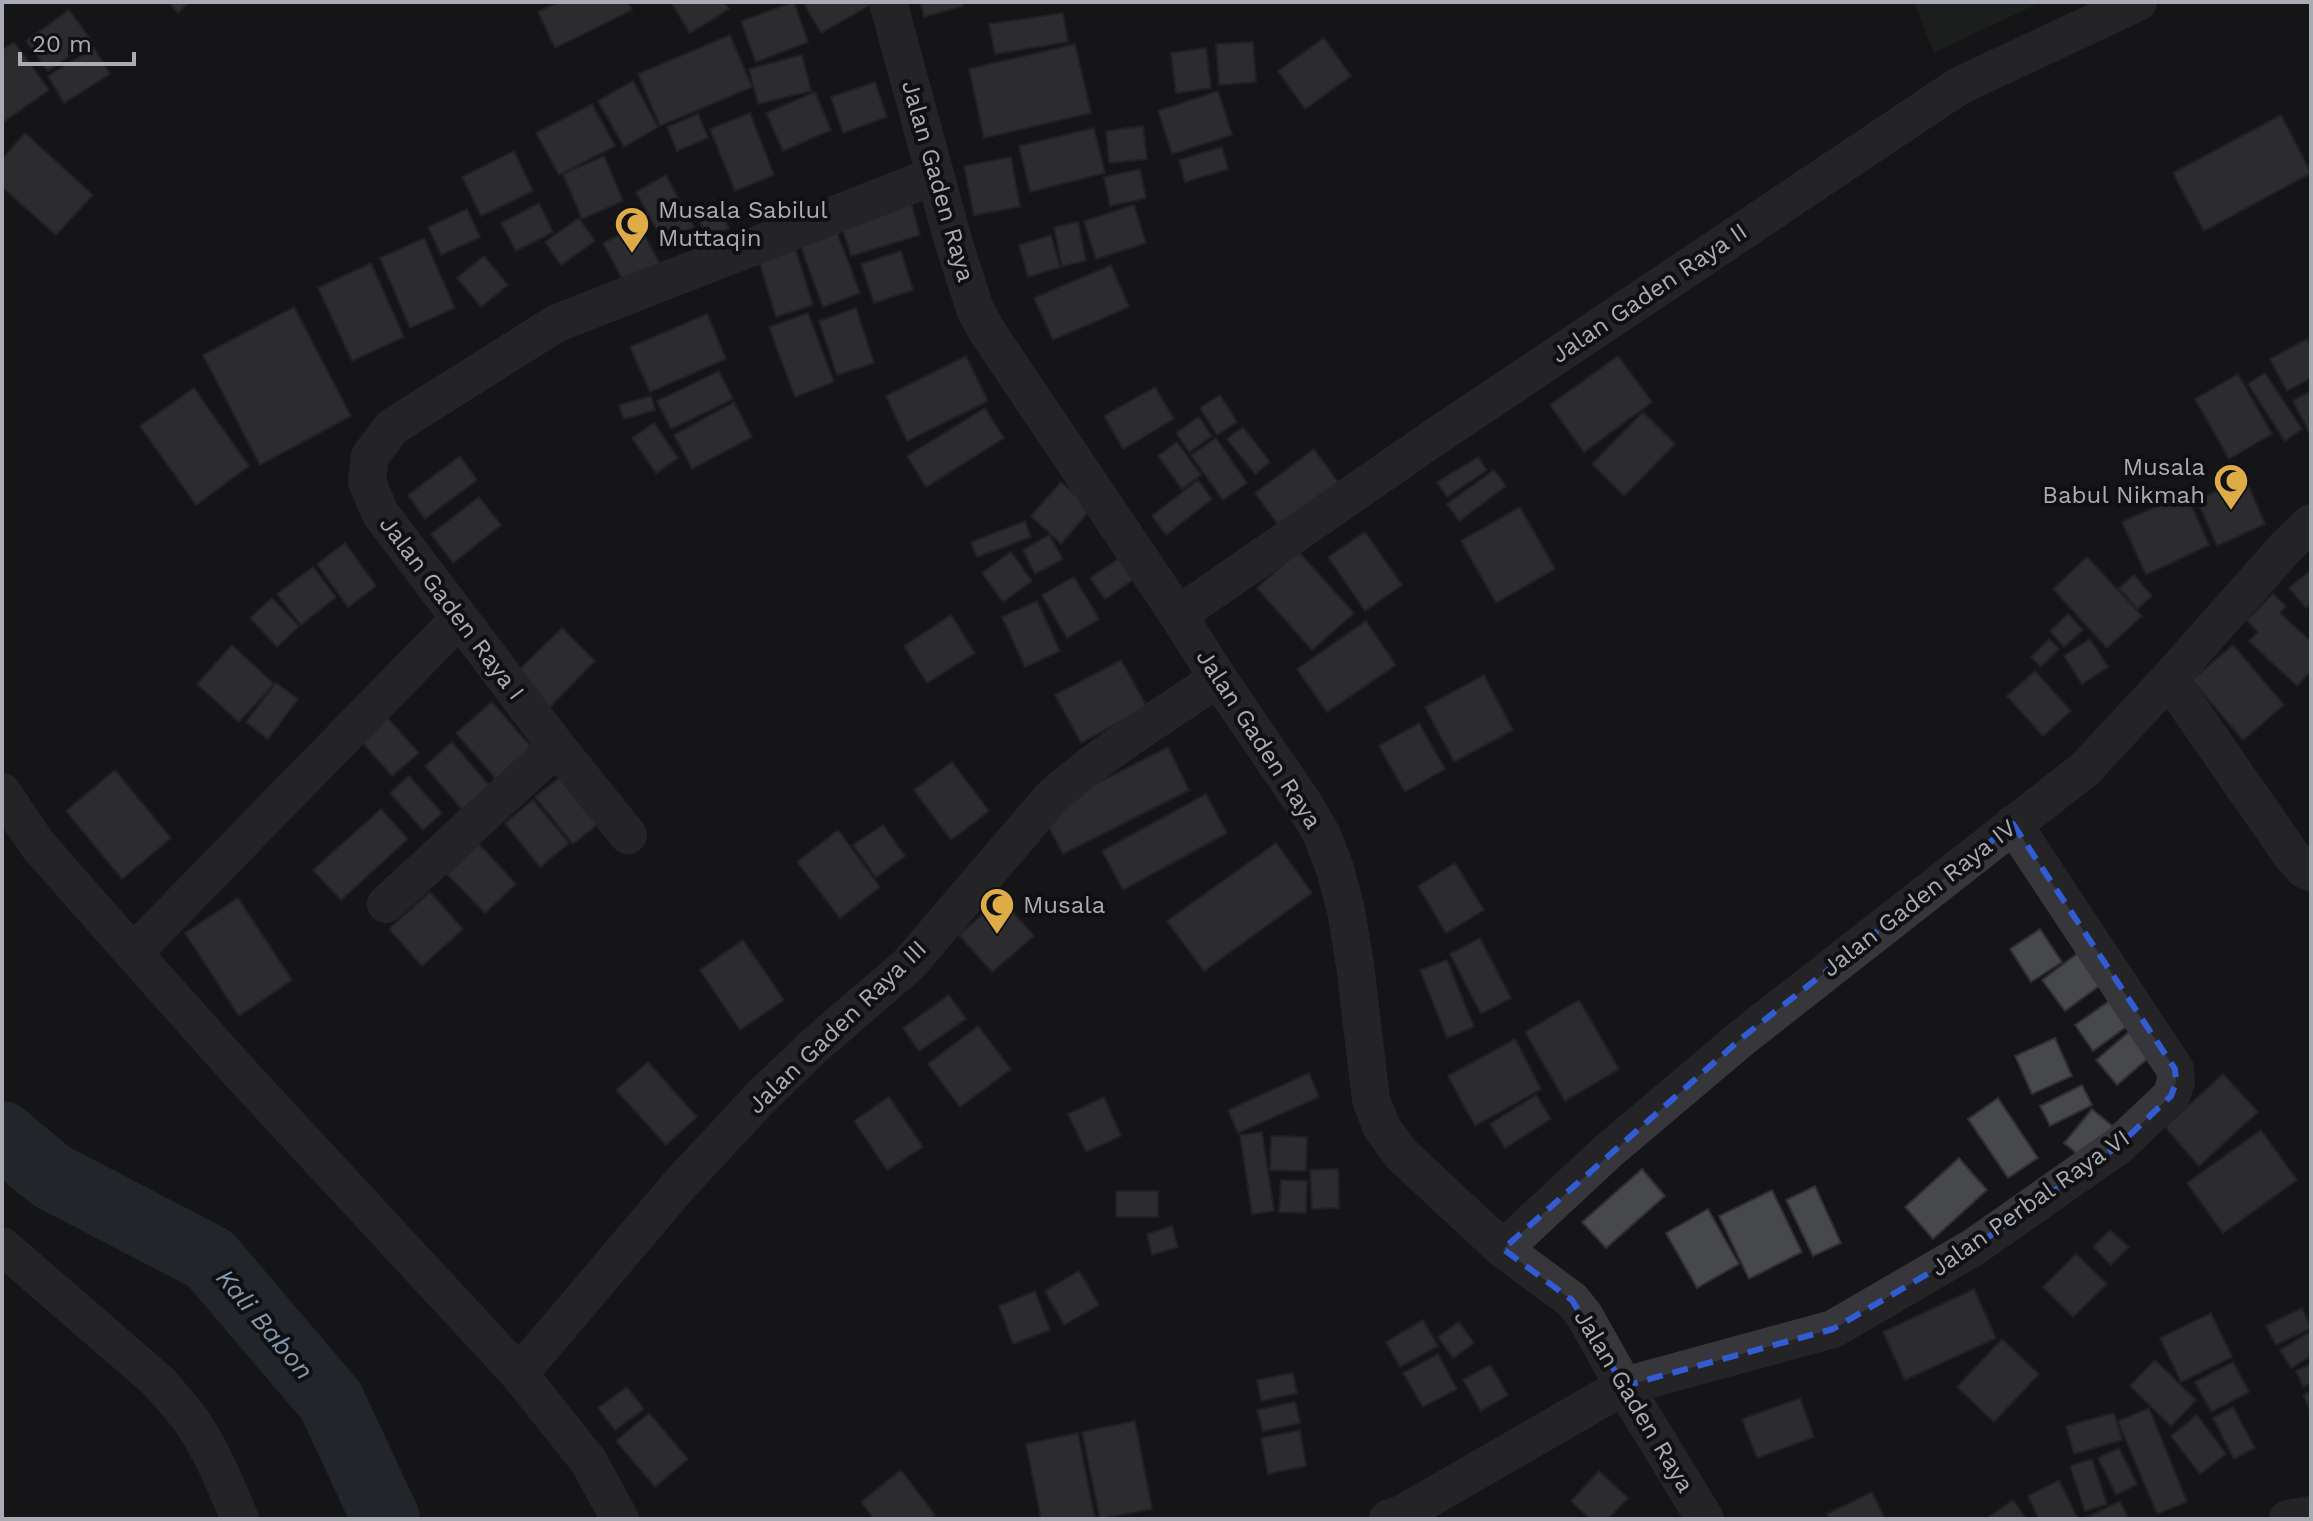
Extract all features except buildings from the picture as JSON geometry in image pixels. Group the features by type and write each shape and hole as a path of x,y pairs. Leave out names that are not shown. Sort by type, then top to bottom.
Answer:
{"street":[{"name":"Jalan Gaden Raya","path":"888,2 934,176 975,309 1322,835 1346,910 1371,1100 1382,1128 1402,1155 1503,1249 1572,1300 1584,1315 1705,1519"},
{"name":"Jalan Gaden Raya II","path":"1178,615 1435,437 1959,86 2138,2"},
{"name":"Jalan Gaden Raya I","path":"628,835 557,747 380,513 367,482 370,456 392,427 557,323 934,176"},
{"name":"Jalan Gaden Raya IV","path":"1503,1249 1607,1152 1743,1037 2013,824 2065,787 2169,679 2311,523"},
{"path":"133,953 459,619"},
{"name":"Jalan Gaden Raya III","path":"519,1374 680,1184 772,1086 909,964 1051,798 1218,678"},
{"path":"2169,679 2292,856 2311,872"},
{"path":"386,904 557,747"},
{"path":"2,792 37,844 133,953 519,1374 589,1462 620,1519"},
{"name":"Jalan Perbal Raya VI","path":"1388,1519 1402,1514 1624,1386 1833,1329 1974,1247 2118,1146 2171,1096 2176,1082 2175,1069 2013,824"},
{"path":"2,1246 159,1382 192,1422 206,1445 240,1519"},
{"path":"2288,1519 2311,1515"}],"highlighted area":[{"path":"2013,824 2175,1069 2176,1082 2171,1096 2118,1146 1974,1247 1833,1329 1624,1386 1572,1300 1503,1249 1743,1037"}],"shaded area":[{"path":"1914,2 2041,2 1934,53"}],"waterway":[{"name":"Kali Babon","path":"2,1135 51,1176 210,1259 331,1401 386,1519"}],"place":[{"name":"Musala Sabilul Muttaqin","path":"632,255"},
{"name":"Musala Babul Nikmah","path":"2231,512"},
{"name":"Musala","path":"997,936"}]}
